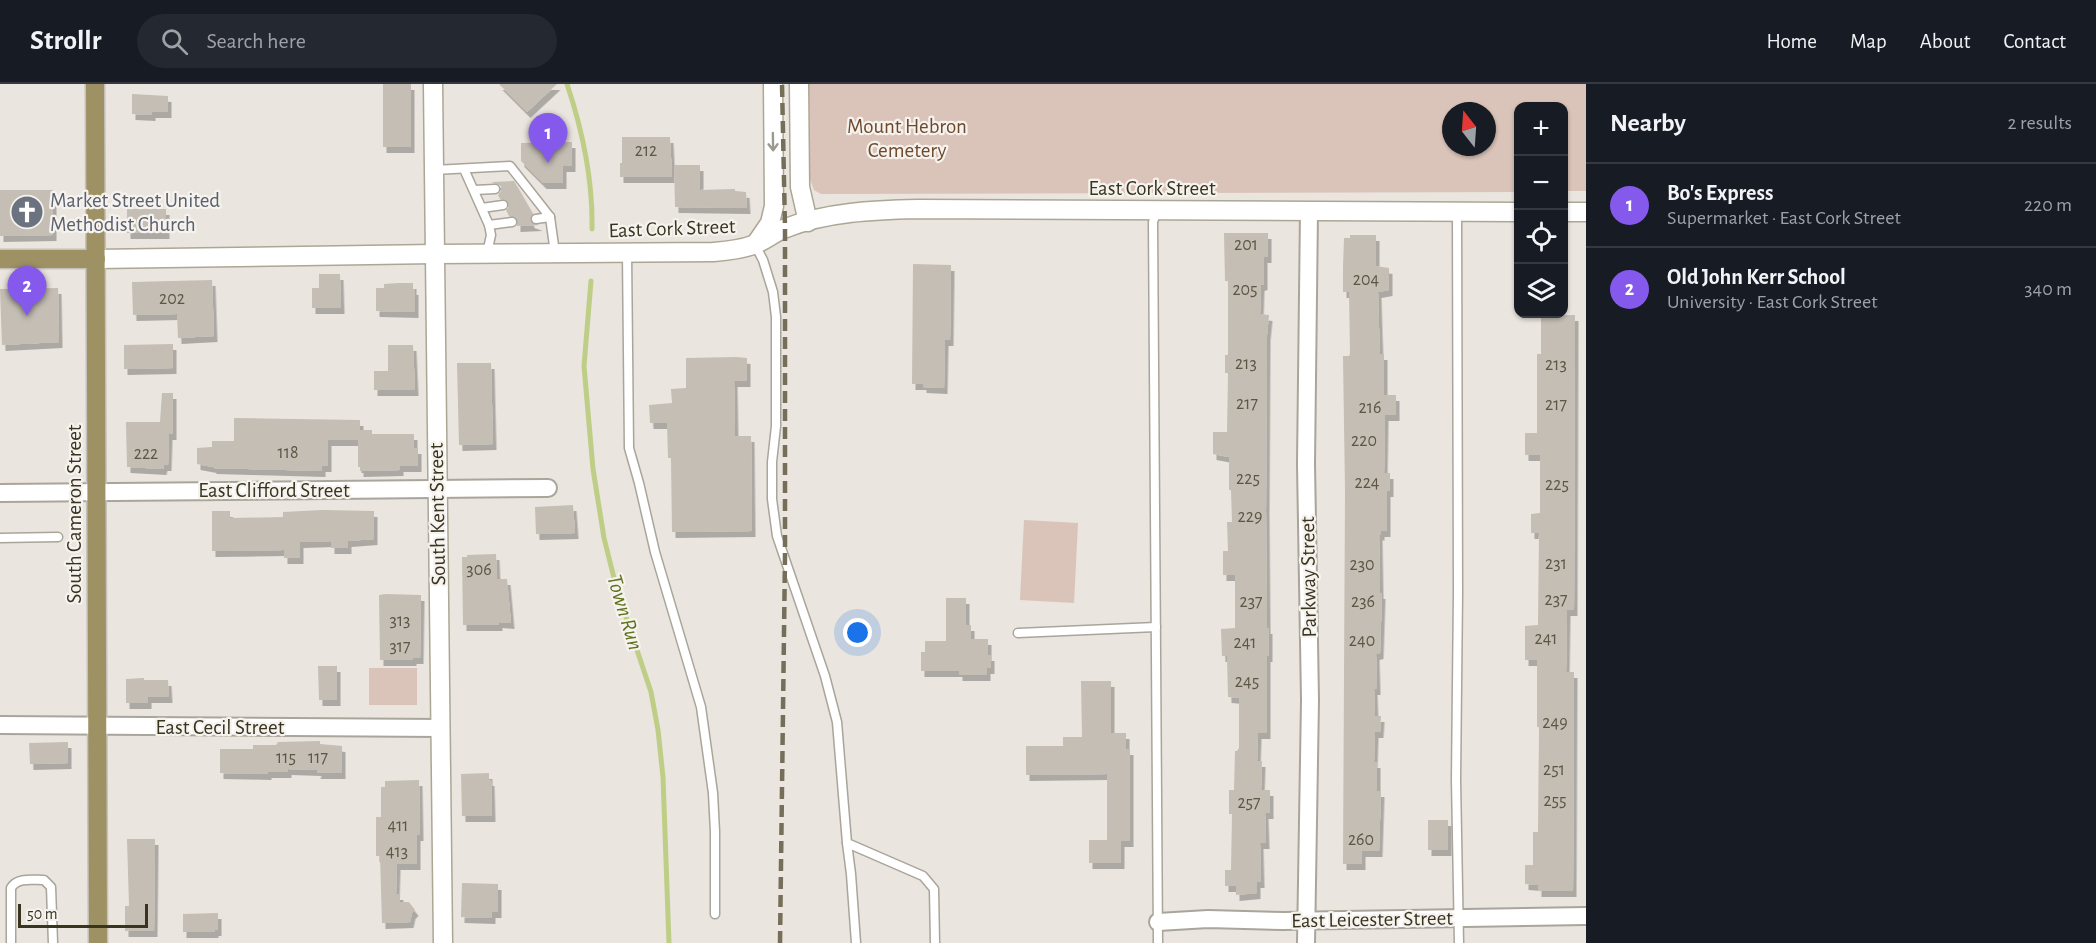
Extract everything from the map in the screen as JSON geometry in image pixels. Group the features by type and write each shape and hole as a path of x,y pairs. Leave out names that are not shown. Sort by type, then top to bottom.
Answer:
{"main road":[{"name":"South Cameron Street","path":"95,84 98,943"},
{"name":"South Kent Street","path":"433,84 442,943"},
{"path":"755,245 770,223 774,206 773,84"},
{"path":"799,84 800,187 808,222"},
{"name":"East Cork Street","path":"0,259 713,252 730,251 755,245 785,228 808,222 867,211 918,209 1514,212"},
{"path":"1568,212 1586,212"}],"street":[{"name":"Parkway Street","path":"1306,943 1310,700 1306,464 1309,211"},
{"name":"East Clifford Street","path":"0,493 548,488"},
{"name":"East Cecil Street","path":"0,726 441,728"},
{"name":"East Leicester Street","path":"1158,922 1208,919 1586,916"}],"lane":[{"path":"434,170 510,166 523,186 537,199 550,217 555,254"},
{"path":"464,169 489,225 491,234 487,254"},
{"path":"474,190 495,189"},
{"path":"526,201 537,199"},
{"path":"482,208 503,205"},
{"path":"1157,211 1153,222 1158,943"},
{"path":"1457,212 1456,780 1459,943"},
{"path":"536,219 550,217"},
{"path":"489,225 512,222"},
{"path":"755,245 763,260 773,292 776,316 776,426 772,462 772,499 777,536 825,676 837,722 856,943"},
{"path":"627,253 629,448 655,552 701,707 716,832 715,914"},
{"path":"0,538 58,537"},
{"path":"1018,633 1156,627"},
{"path":"847,843 923,876 934,889 935,943"},
{"path":"11,943 11,888 13,884 18,881 44,880 51,887 53,943"}],"green space":[{"name":"Mount Hebron Cemetery","path":"809,84 1586,84 1586,191 1568,191 1568,102 1514,102 1514,192 821,194 814,190 810,179"},
{"path":"1024,520 1078,523 1074,603 1020,600"},
{"path":"369,668 417,668 417,705 369,705"}],"building":[{"path":"383,84 411,84 411,147 383,147"},
{"path":"499,84 557,84 527,112"},
{"path":"132,94 168,96 168,112 152,112 152,115 132,114"},
{"path":"622,137 670,137 672,177 620,177"},
{"path":"572,142 572,166 563,166 563,183 543,183 521,161 521,143"},
{"path":"674,165 700,165 700,190 735,189 735,191 746,192 747,208 675,207"},
{"path":"514,181 533,214 530,217 531,222 539,225 517,226 517,219 509,216 506,210 509,207 508,202 500,199 498,195 501,186 491,182"},
{"name":"Market Street United Methodist Church","path":"0,190 53,190 53,235 0,236"},
{"path":"127,209 166,209 166,233 127,233"},
{"path":"1224,233 1268,233 1268,257 1264,257 1264,284 1261,285 1260,314 1269,315 1266,510 1269,656 1267,656 1267,733 1258,733 1257,761 1262,761 1261,790 1270,790 1270,813 1265,813 1266,843 1260,843 1261,882 1257,882 1257,893 1236,895 1236,886 1225,886 1225,870 1231,870 1232,814 1229,814 1229,790 1234,790 1235,751 1239,748 1239,698 1228,697 1227,656 1222,656 1221,629 1235,628 1235,575 1223,575 1223,551 1228,551 1227,522 1232,522 1231,490 1229,490 1229,457 1213,454 1213,432 1227,432 1228,373 1225,373 1225,355 1228,355 1228,281 1225,281"},
{"path":"1350,235 1376,235 1376,266 1389,268 1389,290 1378,292 1380,354 1384,354 1384,395 1396,395 1396,415 1385,415 1384,473 1390,473 1390,491 1387,491 1387,531 1381,531 1381,535 1379,534 1380,593 1382,593 1380,653 1376,654 1377,689 1374,689 1375,716 1381,716 1380,732 1375,732 1374,762 1377,762 1377,791 1381,791 1379,851 1362,851 1362,864 1343,864 1345,491 1343,356 1350,354 1349,292 1343,292 1343,268 1344,238 1350,238"},
{"path":"913,264 951,265 950,340 945,340 944,388 912,384"},
{"path":"319,274 340,274 341,308 312,308 312,288 319,288"},
{"path":"212,280 214,336 178,338 177,314 133,315 132,282"},
{"path":"413,283 415,312 376,311 376,288 384,288 384,284"},
{"path":"58,288 59,342 2,345 0,289"},
{"path":"1568,315 1575,315 1574,610 1567,610 1566,672 1574,672 1573,891 1538,891 1538,885 1525,884 1525,865 1533,865 1533,832 1538,832 1537,660 1525,660 1525,626 1538,625 1539,533 1531,533 1531,514 1540,513 1540,455 1525,455 1525,433 1537,433 1537,354 1541,354 1541,318 1568,318"},
{"path":"173,344 173,368 124,369 124,345"},
{"path":"388,345 413,345 415,390 374,390 374,371 388,371"},
{"path":"686,358 747,358 747,381 734,381 735,436 751,436 752,531 672,532 671,458 668,458 667,423 650,423 649,405 672,403 671,389 686,388"},
{"path":"457,363 491,363 493,444 459,445"},
{"path":"162,393 173,393 173,434 169,434 168,465 164,465 163,469 127,467 126,422 160,422"},
{"path":"234,418 360,420 360,430 372,430 372,434 414,434 414,448 418,448 418,466 400,466 400,470 360,471 358,440 328,440 328,466 322,466 322,471 213,468 197,464 197,448 212,447 212,441 234,441"},
{"path":"573,505 575,533 536,534 535,507"},
{"path":"212,511 230,511 230,518 283,517 283,512 374,511 374,539 348,541 348,548 331,548 331,541 300,542 300,558 284,558 284,550 212,551"},
{"path":"496,554 497,579 507,579 511,623 463,625 462,557"},
{"path":"379,595 421,595 420,658 380,660"},
{"path":"946,598 966,598 966,625 971,625 971,639 988,639 991,668 987,668 987,675 959,675 959,671 921,671 921,652 925,652 925,641 946,641"},
{"path":"318,666 337,666 337,700 319,700"},
{"path":"144,678 144,680 168,680 169,697 148,697 148,703 126,703 126,679"},
{"path":"1081,681 1111,681 1111,733 1126,733 1126,749 1130,749 1130,841 1121,841 1121,863 1089,863 1089,840 1107,840 1107,774 1026,775 1026,746 1063,746 1063,737 1082,737"},
{"path":"320,741 320,744 342,746 342,773 317,773 318,770 288,769 288,772 268,772 268,774 220,773 220,749 253,749 253,745 276,745 278,742"},
{"path":"68,742 68,763 30,764 29,743"},
{"path":"489,773 492,816 462,816 461,774"},
{"path":"419,780 420,835 417,835 417,864 397,864 396,894 400,894 400,902 409,902 415,910 410,922 382,923 380,856 376,856 376,817 381,817 381,787 385,787 385,781"},
{"path":"1428,820 1448,820 1448,850 1428,850"},
{"path":"127,839 155,839 154,931 125,931 125,906 129,906"},
{"path":"462,883 498,884 498,912 492,912 492,918 461,917"},
{"path":"218,913 218,930 215,932 183,932 183,914"}],"waterway":[{"name":"Town Run","path":"567,84 586,156 591,192 592,229"},
{"name":"Town Run","path":"591,281 584,366 593,469 604,538 617,590 651,692 658,730 663,777 669,943"}],"railway":[{"path":"780,943 785,556 785,228 782,84"}],"place":[{"name":"Bo's Express","path":"548,163"},
{"name":"Market Street United Methodist Church","path":"27,212"},
{"name":"Old John Kerr School","path":"27,316"}]}
